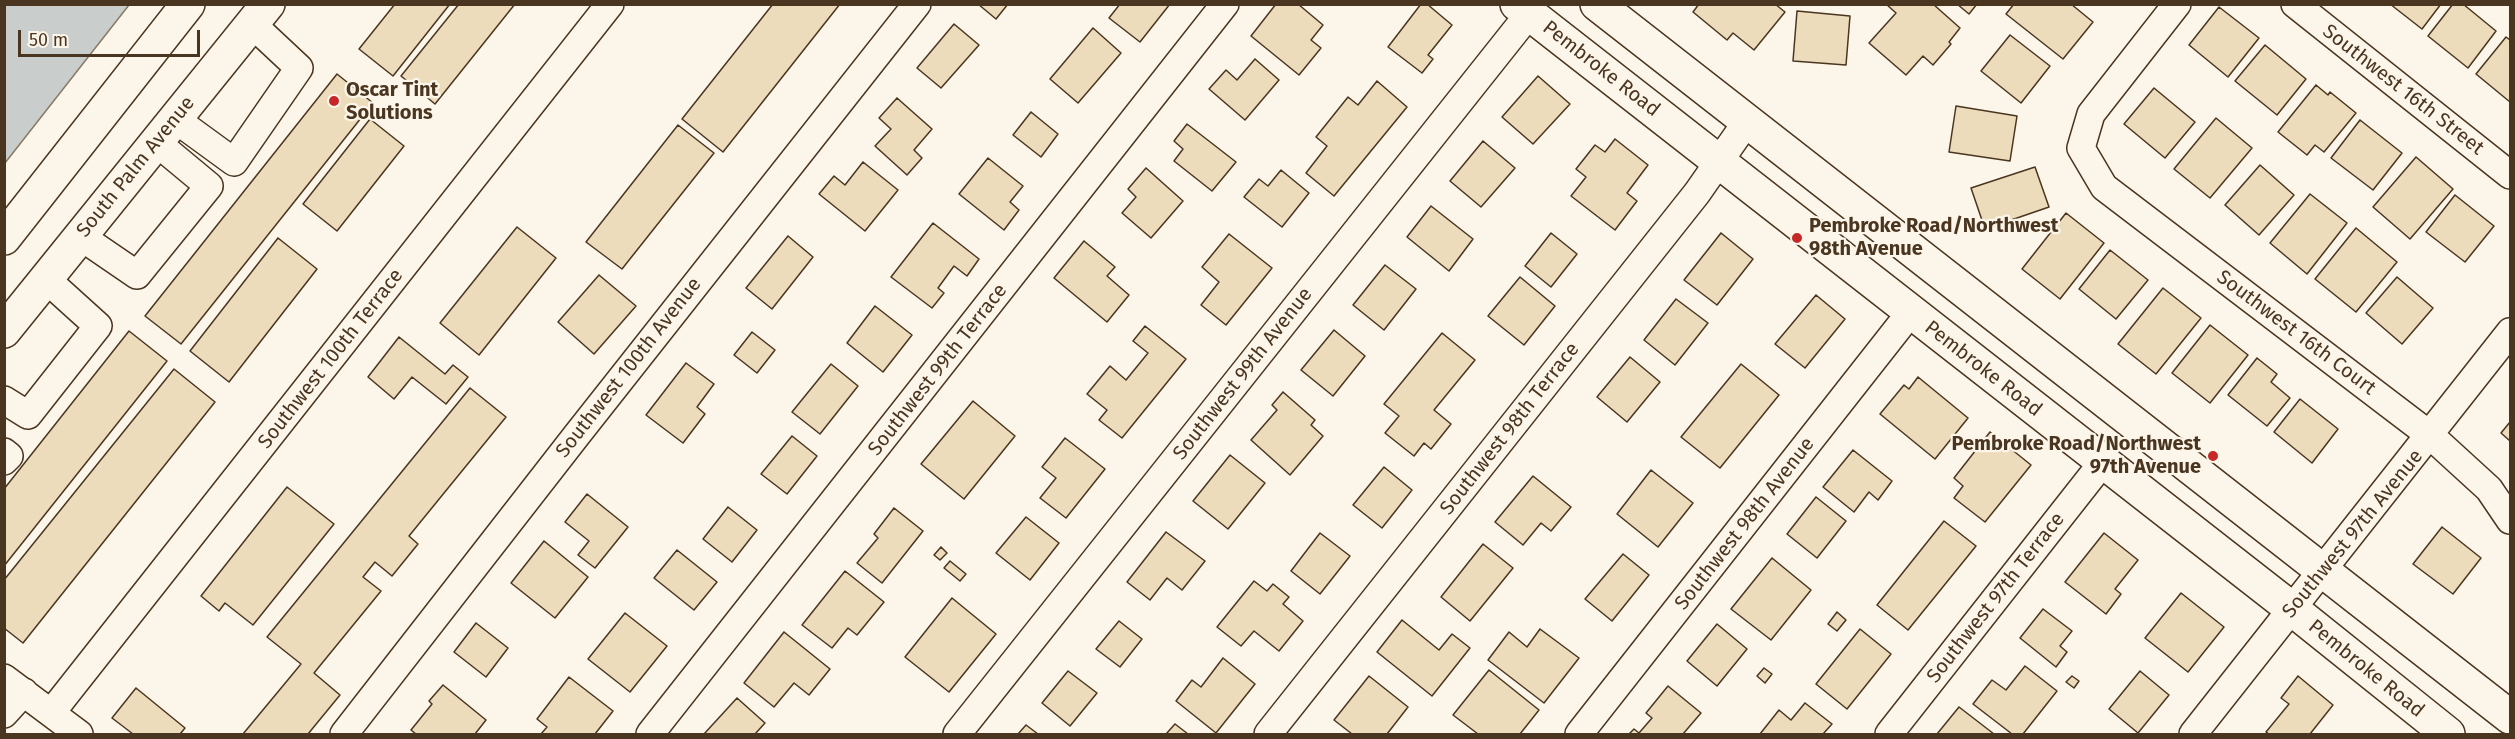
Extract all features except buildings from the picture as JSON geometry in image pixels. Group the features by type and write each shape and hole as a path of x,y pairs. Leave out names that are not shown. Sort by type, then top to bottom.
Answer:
{"main road":[{"path":"4,238 188,4"},
{"path":"1597,4 1748,120 1936,271 2511,717"},
{"name":"Pembroke Road","path":"1523,9 2292,609 2448,735"},
{"name":"South Palm Avenue","path":"4,330 260,14"}],"street":[{"name":"Southwest 100th Terrace","path":"66,727 610,4"},
{"name":"Southwest 100th Avenue","path":"344,735 569,444 917,4"},
{"name":"Southwest 99th Terrace","path":"650,735 1225,4"},
{"name":"Southwest 16th Court","path":"2177,4 2091,114 2081,148 2104,187 2431,436 2489,489 2511,520"},
{"name":"Southwest 16th Street","path":"2295,4 2511,175"},
{"name":"Southwest 99th Avenue","path":"957,735 1523,9"},
{"path":"166,131 234,162 299,68 260,14"},
{"name":"Southwest 98th Terrace","path":"1268,735 1697,193 1748,120"},
{"path":"80,236 137,275 208,186 166,131"},
{"path":"4,400 28,414 98,326 46,279"},
{"name":"Southwest 98th Avenue","path":"1579,735 1911,313"},
{"name":"Southwest 97th Avenue","path":"2193,735 2511,332"},
{"path":"4,452 9,456 4,460"},
{"name":"Southwest 97th Terrace","path":"1889,735 2103,462"},
{"path":"4,714 14,685 66,727"}],"shaded area":[{"path":"4,5 129,5 5,163"}],"place":[{"name":"Oscar Tint Solutions","path":"334,101"},
{"name":"Pembroke Road/Northwest 98th Avenue","path":"1797,238"},
{"name":"Pembroke Road/Northwest 97th Avenue","path":"2213,456"}]}
